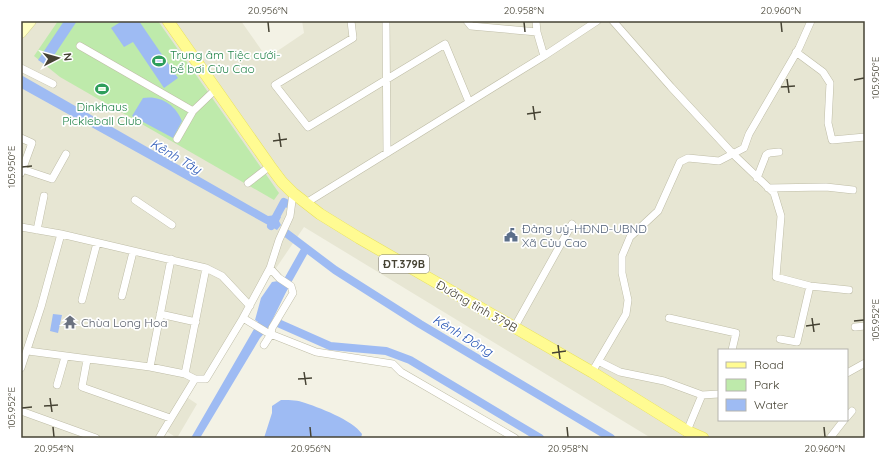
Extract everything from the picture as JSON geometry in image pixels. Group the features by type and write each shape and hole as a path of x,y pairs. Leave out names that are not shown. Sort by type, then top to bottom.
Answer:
{"main road":[{"path":"21,33 31,21"},
{"name":"Đường tỉnh 379B","path":"168,21 215,90 270,166 282,182 293,193 320,214 359,238 592,372 687,431 703,438"}],"street":[{"path":"351,21 352,38 275,85 308,127 445,44 469,102"},
{"path":"386,21 387,153"},
{"path":"467,21 471,26 537,32"},
{"path":"499,29 500,21"},
{"path":"536,21 537,32 544,56"},
{"path":"306,203 544,56 597,21"},
{"path":"613,21 733,154 774,193 781,216 776,277 810,286 849,290"},
{"path":"592,372 600,362 626,314 628,300 622,273 622,256 630,237 658,212 680,162 688,158 719,161 744,148 749,134 796,52 811,21"},
{"path":"80,46 193,111"},
{"path":"796,52 824,72 830,83 828,123 832,140 865,137"},
{"path":"21,68 53,84"},
{"path":"176,138 193,111 215,90"},
{"path":"21,138 32,143 22,171 52,180 66,154"},
{"path":"757,178 766,155 769,153 779,152"},
{"path":"248,183 270,166"},
{"path":"768,188 826,187 853,190"},
{"path":"28,351 150,367 185,374 195,379 206,379 250,306 270,268 279,240 290,216 293,193"},
{"path":"37,230 44,196"},
{"path":"135,200 172,225"},
{"path":"514,328 572,224"},
{"path":"21,227 61,234 206,268 222,276 250,306"},
{"path":"21,368 28,351 61,234"},
{"path":"82,300 97,243"},
{"path":"122,296 133,252"},
{"path":"150,367 171,259"},
{"path":"185,374 206,268"},
{"path":"264,345 272,328 293,293 291,286 279,278 270,268"},
{"path":"780,339 797,342 810,286"},
{"path":"160,314 196,322"},
{"path":"243,318 270,334 316,352 393,364 401,372 515,438"},
{"path":"669,318 736,333 732,349"},
{"path":"855,327 865,326"},
{"path":"57,385 65,357"},
{"path":"88,360 82,387 170,418"},
{"path":"600,362 620,372 664,381 702,396 718,395"},
{"path":"848,372 865,363"},
{"path":"159,438 195,379"},
{"path":"687,431 702,396"},
{"path":"21,411 96,438"},
{"path":"848,416 852,412"},
{"path":"830,438 843,421"}],"shaded area":[{"path":"21,21 241,21 267,58 304,33 302,21 865,21 865,438 651,438 304,227 270,277 267,276 206,379 195,379 185,396 197,404 177,438 166,431 159,438 21,438"}],"green space":[{"path":"58,21 158,21 279,193 274,200 60,77 34,56"}],"water":[{"path":"64,21 77,21 47,66 38,60"},
{"path":"122,21 139,21 178,78 164,88 133,42 124,47 111,28"},
{"path":"21,75 268,216 276,215 281,217 279,221 281,225 277,230 21,88"},
{"path":"143,98 155,98 167,102 176,110 182,121 173,138 132,116"},
{"path":"278,281 289,286 268,329 260,338 200,438 191,438 258,322 255,320 261,298 272,282"},
{"path":"53,314 62,315 58,333 50,331"},
{"path":"281,400 300,401 335,415 357,429 362,434 361,438 264,438 272,413 272,406"}],"waterway":[{"path":"271,226 284,202 288,204"},
{"name":"Kênh Đông","path":"286,233 335,270 420,324 611,438"},
{"name":"Kênh Đông","path":"283,289 306,248"},
{"path":"278,323 330,346 386,351 410,360 540,438"}],"place":[{"name":"Trung âm Tiệc cưới- bể bơi Cửu Cao","path":"159,61"},
{"name":"Dinkhaus Pickleball Club","path":"102,89"},
{"name":"Đảng uỷ-HĐND-UBND Xã Củu Cao","path":"511,235"},
{"name":"Chùa Long Hoa","path":"70,322"}],"water label":[{"name":"Kênh Tây","path":"176,156"}]}
